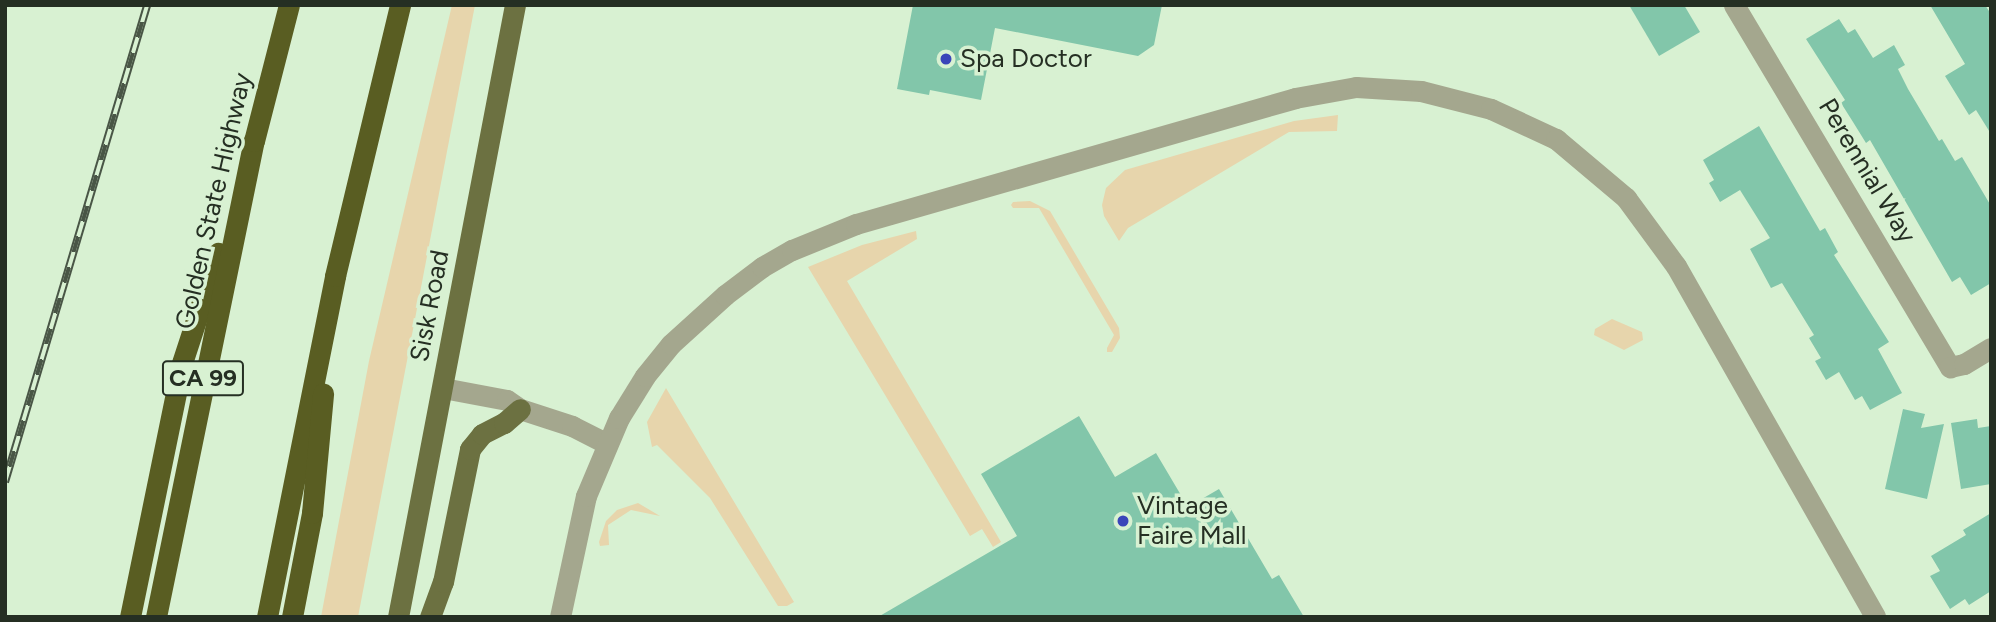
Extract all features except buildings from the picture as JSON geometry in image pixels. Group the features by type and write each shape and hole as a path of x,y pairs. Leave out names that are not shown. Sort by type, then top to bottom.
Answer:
{"highway":[{"name":"Golden State Highway","path":"156,617 254,141 289,5"},
{"path":"267,617 335,276 400,5"},
{"path":"130,617 182,363 254,141"},
{"path":"292,617 312,513 335,276"}],"main road":[{"name":"Sisk Road","path":"398,617 515,5"},
{"path":"430,617 443,582 470,449 482,433 504,423 520,410"}],"street":[{"name":"Perennial Way","path":"1734,5 1950,367 1964,365 1991,348"},
{"path":"560,617 586,496 619,418 645,376 692,324 762,267 818,239 919,205 1294,98 1356,87 1421,91 1491,109 1542,132 1582,158 1626,198 1676,266 1875,617"},
{"path":"443,388 507,400 520,410 572,426 607,444"}],"shaded area":[{"path":"452,5 475,5 358,617 321,617 369,361"},
{"path":"1338,115 1337,131 1289,132 1128,228 1119,241 1104,216 1102,205 1106,188 1125,170 1294,121"},
{"path":"1030,201 1050,211 1119,328 1120,338 1112,352 1107,352 1107,348 1114,335 1039,208 1013,208 1011,205 1013,202"},
{"path":"916,231 917,239 847,281 1001,542 993,547 982,529 970,536 808,267 862,245"},
{"path":"1612,319 1642,332 1643,340 1624,350 1594,335 1595,329"},
{"path":"666,388 794,602 787,606 778,606 710,498 657,445 652,447 647,422"},
{"path":"638,503 660,516 631,510 608,525 609,545 600,546 606,521 617,510"}],"railway":[{"path":"5,482 147,5"}],"place":[{"name":"Spa Doctor","path":"946,59"},
{"name":"Vintage Faire Mall","path":"1123,521"}]}
